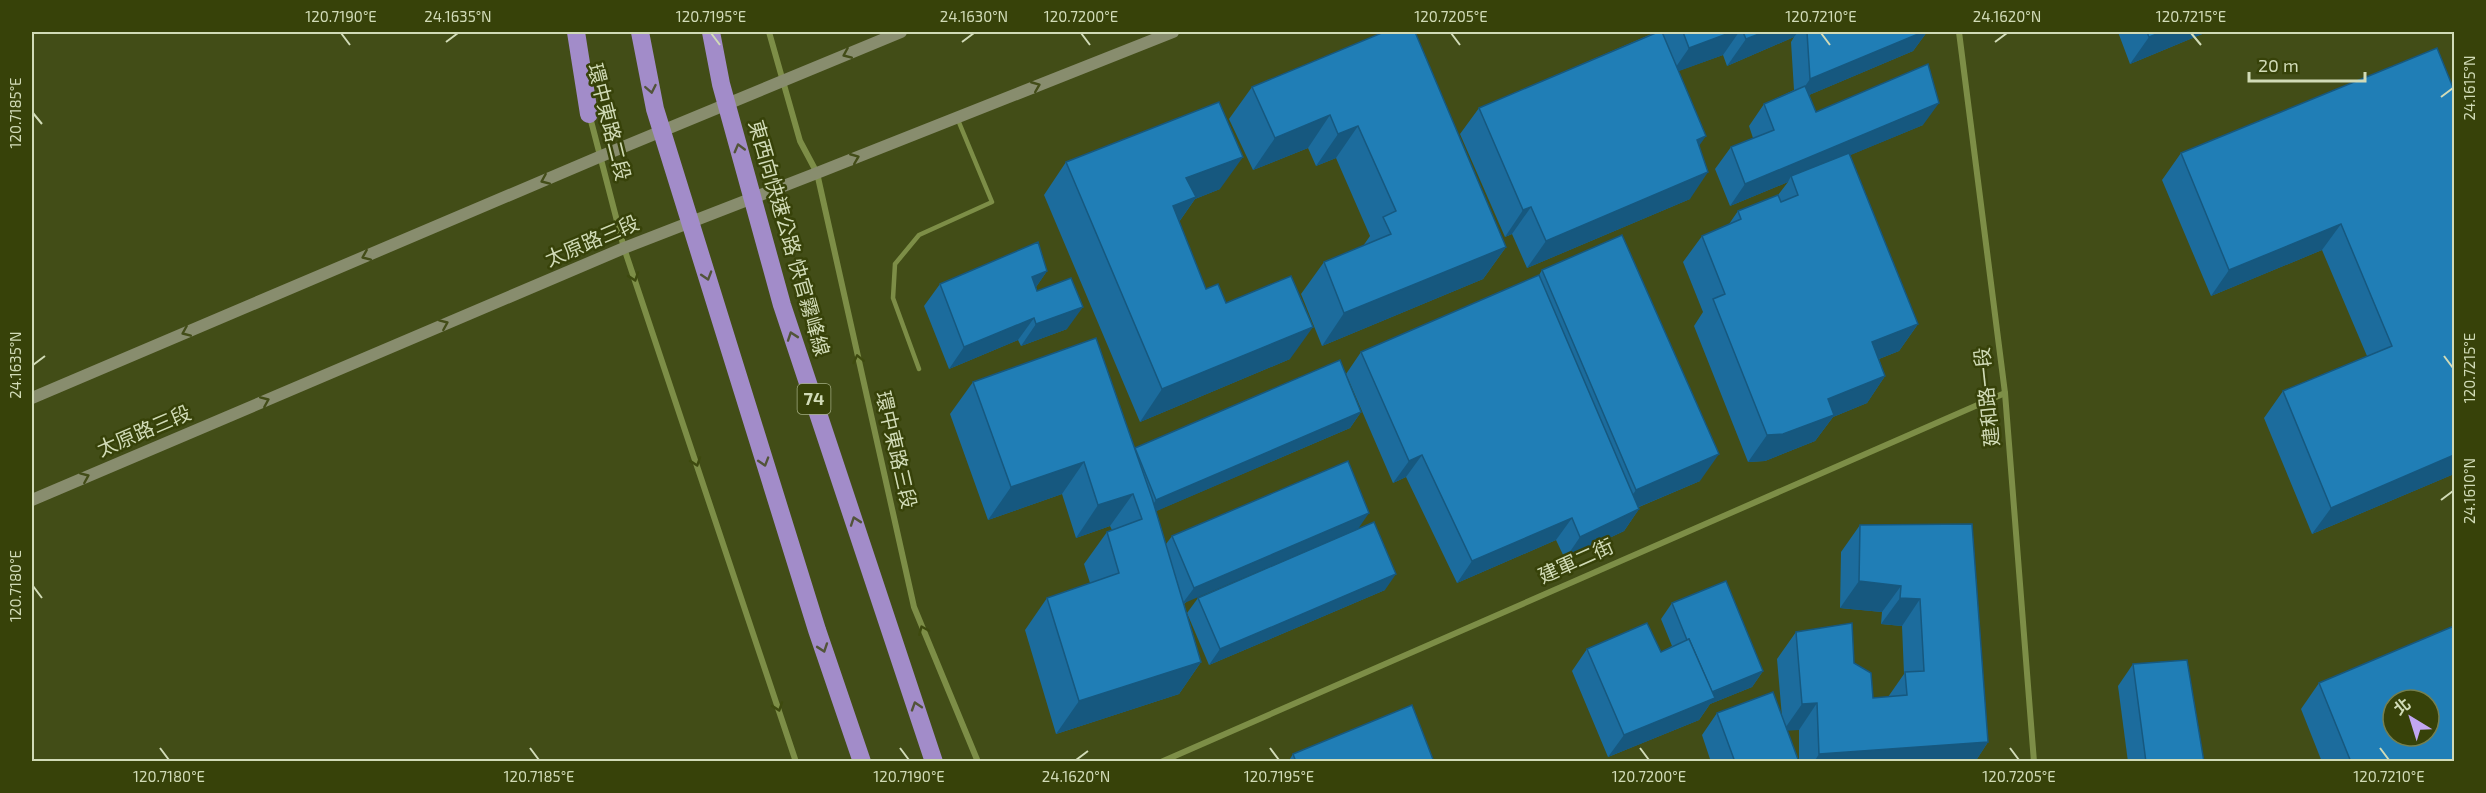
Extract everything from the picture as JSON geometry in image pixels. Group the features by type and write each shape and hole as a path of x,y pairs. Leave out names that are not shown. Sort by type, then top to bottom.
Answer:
{"highway":[{"path":"576,32 589,114"},
{"path":"640,32 658,120 817,630 862,762"},
{"name":"東西向快速公路 快官霧峰線","path":"711,32 721,84 782,305 934,762"}],"main road":[{"path":"32,398 599,157 901,32"},
{"name":"太原路三段","path":"32,500 624,248 1173,32"}],"street":[{"name":"環中東路二段","path":"570,32 599,157 619,221 624,248"},
{"path":"769,32 783,81"},
{"name":"建和路一段","path":"1959,32 2005,393 2034,762"},
{"name":"環中東路三段","path":"783,81 800,141 817,173 914,607 978,762"},
{"path":"624,248 796,762"},
{"name":"建軍二街","path":"1161,762 2005,393"}],"lane":[{"path":"919,369 893,298 895,264 919,235 992,202 957,117"}],"building":[{"path":"1384,32 1415,32 1506,247 1344,313 1324,262 1391,234 1383,217 1396,211 1358,126 1338,134 1330,115 1275,138 1252,87"},
{"path":"1662,32 1706,136 1697,140 1708,172 1546,241 1531,207 1523,210 1479,108"},
{"path":"1683,32 1732,32 1689,48"},
{"path":"1743,32 1764,32 1746,39"},
{"path":"1807,32 1923,32 1810,79"},
{"path":"2147,32 2162,32 2149,37"},
{"path":"2437,48 2454,90 2454,455 2331,508 2283,391 2392,346 2341,224 2229,270 2181,153"},
{"path":"1928,64 1939,103 1745,184 1731,147 1774,130 1764,104 1805,86 1816,112"},
{"path":"1219,102 1243,157 1186,178 1196,197 1173,206 1206,289 1218,284 1226,303 1291,276 1313,327 1162,389 1066,162"},
{"path":"1849,153 1918,324 1872,342 1885,376 1828,399 1834,415 1783,434 1767,435 1713,299 1725,294 1702,236 1741,219 1738,211 1778,195 1781,202 1798,195 1791,176"},
{"path":"1622,235 1719,454 1636,490 1542,270"},
{"path":"1038,242 1047,271 1032,277 1037,291 1071,278 1083,307 1036,324 1034,318 964,347 940,284"},
{"path":"1539,275 1639,509 1580,537 1572,518 1472,561 1422,455 1409,461 1361,352"},
{"path":"1096,338 1152,498 1201,662 1079,701 1047,598 1119,573 1107,532 1142,519 1133,494 1098,505 1084,462 1011,487 973,382"},
{"path":"1340,360 1361,412 1156,500 1135,448"},
{"path":"1348,461 1369,513 1194,588 1172,536"},
{"path":"1374,522 1396,574 1220,649 1198,598"},
{"path":"1972,524 1988,742 1819,754 1817,703 1802,704 1796,632 1852,623 1854,663 1871,673 1873,698 1907,695 1905,672 1924,671 1920,599 1900,598 1901,586 1859,581 1860,525"},
{"path":"1726,581 1763,671 1712,692 1672,603"},
{"path":"1647,623 1661,652 1689,639 1715,698 1624,735 1587,649"},
{"path":"2454,626 2454,760 2450,762 2351,762 2319,683"},
{"path":"2187,660 2204,762 2146,762 2133,664"},
{"path":"1773,692 1799,762 1735,762 1717,713"},
{"path":"1412,705 1434,762 1296,762 1293,754"}]}
